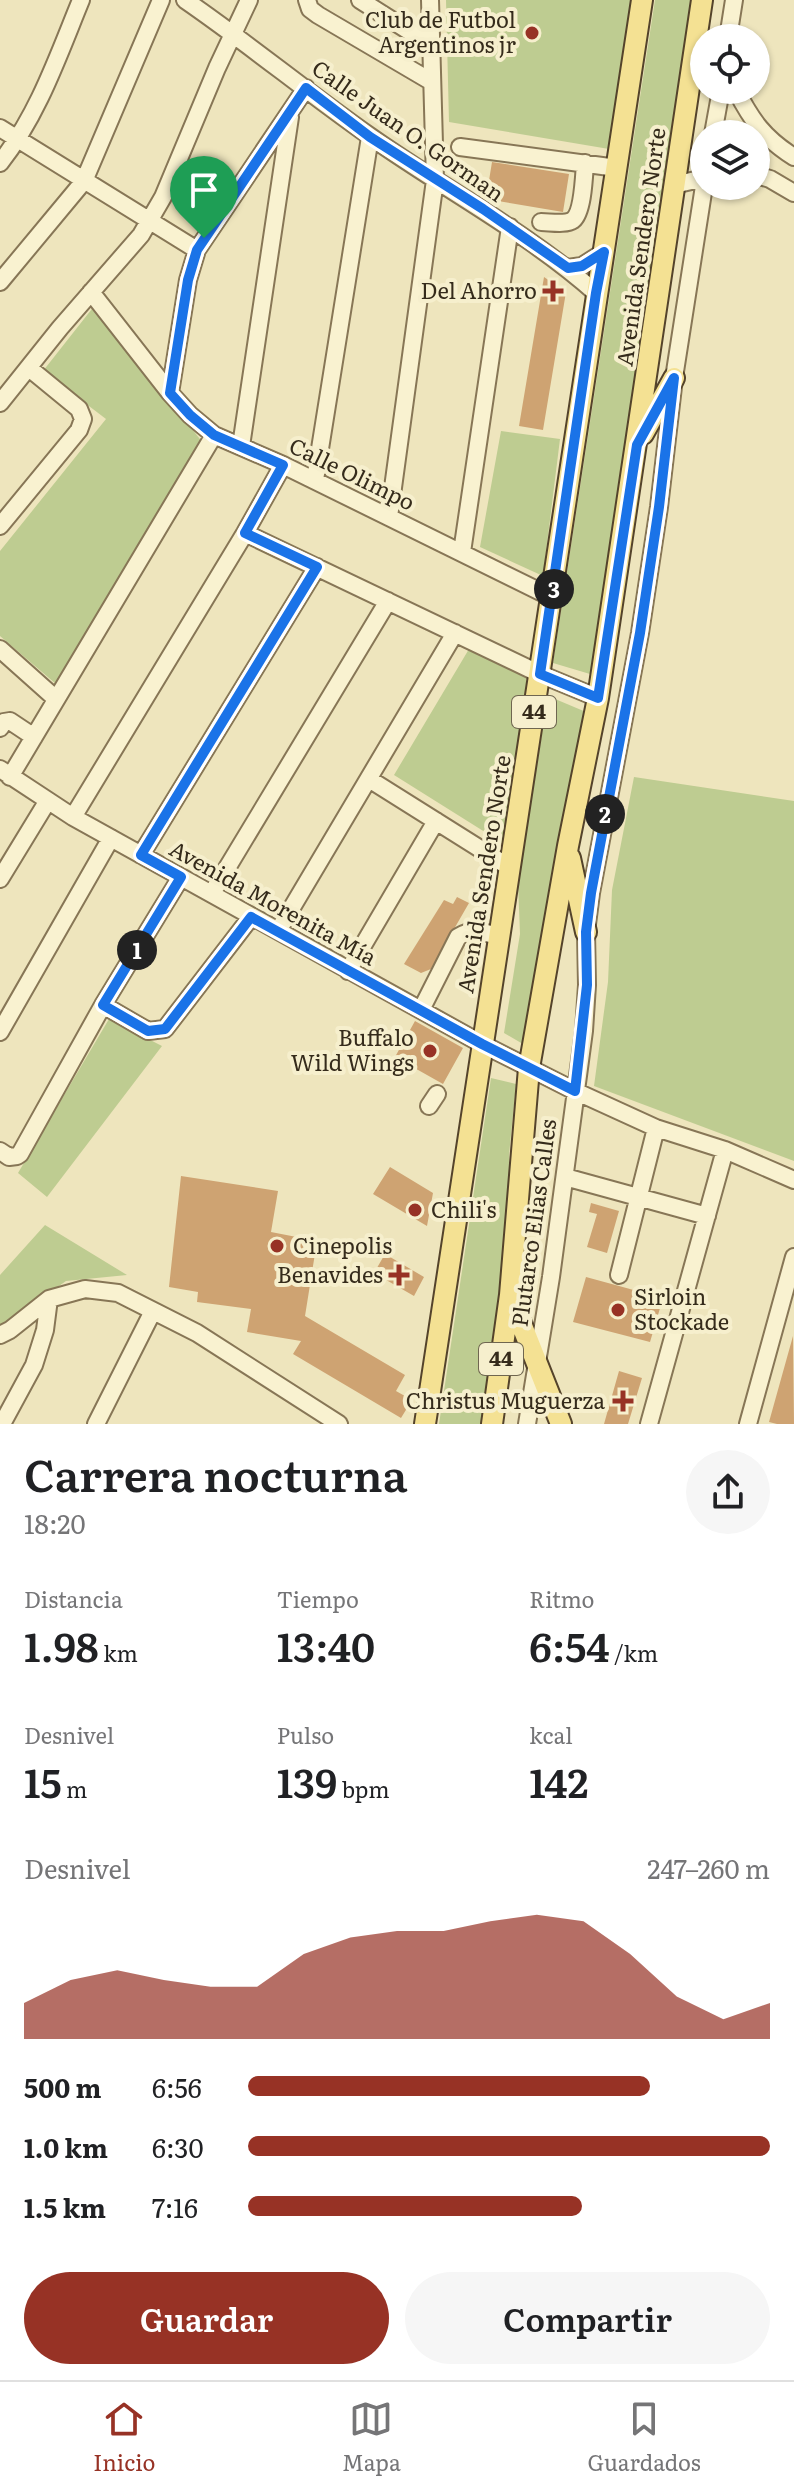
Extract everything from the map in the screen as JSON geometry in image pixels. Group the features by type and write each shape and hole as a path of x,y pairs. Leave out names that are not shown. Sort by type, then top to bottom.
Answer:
{"main road":[{"name":"Avenida Sendero Norte","path":"425,1424 642,0"},
{"name":"Avenida Sendero Norte","path":"702,0 702,24"},
{"name":"Avenida Sendero Norte","path":"529,1068 598,698 674,185 690,98"},
{"path":"637,445 674,378"},
{"path":"568,846 586,932"},
{"name":"44","path":"492,1424 510,1295 529,1068"},
{"path":"510,1295 561,1424"}],"street":[{"path":"0,163 18,140 42,94 81,0"},
{"path":"0,282 84,181 161,0"},
{"name":"Calle Juan O. Gorman","path":"185,0 370,137 510,227 568,268 596,293"},
{"path":"0,403 91,292 132,248 149,221 163,197 232,32 249,0"},
{"path":"307,0 310,9 318,15 432,82"},
{"path":"360,0 431,45"},
{"path":"730,24 734,0"},
{"path":"389,517 435,180 427,1"},
{"path":"170,393 188,280 197,250 306,88"},
{"path":"744,104 765,136 794,157"},
{"path":"241,446 290,111"},
{"path":"0,128 197,250"},
{"path":"315,480 370,137"},
{"path":"460,147 617,168"},
{"path":"541,222 570,222 578,212 585,163"},
{"path":"770,179 794,193"},
{"path":"674,185 690,181"},
{"path":"581,198 612,200"},
{"path":"586,932 596,858 640,633 702,200"},
{"path":"462,552 510,227"},
{"path":"568,268 582,266 604,252"},
{"name":"Calle Olimpo","path":"91,292 170,393 214,435 315,480 553,598"},
{"path":"0,526 79,430 83,419 79,409 29,368"},
{"path":"5,773 34,737 214,435"},
{"path":"73,817 283,465"},
{"path":"245,533 540,674 598,698"},
{"path":"141,855 317,567"},
{"path":"212,893 388,601"},
{"path":"278,931 455,633"},
{"path":"0,649 56,699"},
{"path":"0,728 4,722 10,721 34,737"},
{"name":"Avenida Morenita Mía","path":"5,773 73,817 482,1044 656,1128 725,1150 794,1180"},
{"path":"369,779 509,867"},
{"path":"0,879 47,802"},
{"path":"348,971 436,821"},
{"path":"0,1032 111,838"},
{"path":"0,1151 9,1157 20,1154 103,1005 181,877"},
{"path":"103,1005 148,1031 165,1029 251,917"},
{"path":"421,1010 458,937 467,931 498,936"},
{"name":"Plutarco Elias Calles","path":"527,1424 565,1177 587,985 586,932"},
{"path":"619,1275 656,1128"},
{"path":"649,1424 725,1150"},
{"path":"565,1177 707,1216"},
{"path":"748,1424 794,1257"},
{"path":"0,1335 49,1299 85,1289 118,1293 197,1333 338,1422 354,1424"},
{"path":"2,1424 37,1356 45,1330 49,1299"},
{"path":"96,1424 153,1311"}],"green space":[{"path":"446,0 632,0 609,149 449,122"},
{"path":"655,0 694,0 590,674 553,663"},
{"path":"95,305 203,443 56,684 0,636 0,551 106,419 43,371"},
{"path":"501,431 560,439 543,576 480,547"},
{"path":"469,649 527,677 504,844 394,775"},
{"path":"548,696 586,712 528,1047 504,1033 520,934 518,883"},
{"path":"634,777 794,801 794,1161 594,1086 608,982 612,890"},
{"path":"109,1019 162,1046 47,1197 18,1173"},
{"path":"491,1078 516,1084 509,1155 510,1199 485,1424 439,1424"},
{"path":"45,1225 127,1275 66,1281 0,1325 0,1275"}],"building":[{"path":"492,162 569,174 563,212 486,199"},
{"path":"544,277 566,292 543,430 519,426"},
{"path":"457,897 469,903 431,969 421,973 404,964 444,900 453,904"},
{"path":"465,948 481,950 477,978 462,976"},
{"name":"Buffalo Wild Wings","path":"415,1021 463,1048 443,1084 395,1057"},
{"name":"Chili's","path":"390,1167 433,1193 427,1226 373,1194"},
{"path":"181,1176 278,1191 271,1232 317,1241 305,1316 405,1375 396,1391 412,1400 401,1418 293,1354 301,1341 247,1332 251,1309 197,1302 198,1292 169,1287"},
{"path":"591,1203 619,1211 607,1253 587,1247 597,1214 589,1212"},
{"name":"Benavides","path":"385,1254 424,1277 414,1296 374,1273"},
{"name":"Sirloin Stockade","path":"586,1277 663,1298 650,1342 573,1322"},
{"path":"793,1336 794,1424 777,1424 769,1422"},
{"name":"Christus Muguerza","path":"619,1371 642,1378 628,1424 604,1424"}],"place":[{"name":"Club de Futbol Argentinos jr","path":"532,33"},
{"name":"Del Ahorro","path":"553,291"},
{"name":"Buffalo Wild Wings","path":"430,1051"},
{"name":"Chili's","path":"415,1210"},
{"name":"Cinepolis","path":"277,1246"},
{"name":"Benavides","path":"399,1275"},
{"name":"Sirloin Stockade","path":"618,1310"},
{"name":"Christus Muguerza","path":"623,1401"}],"route":[{"path":"306,88 370,137 568,268 582,266 604,252 540,674 598,698 637,445 674,378 640,633 591,893 586,932 584,1031 575,1091 482,1044 251,917 165,1029 148,1031 103,1005 181,877 141,855 317,567 245,533 283,465 214,435 170,393 188,280 204,238 306,88"}]}
